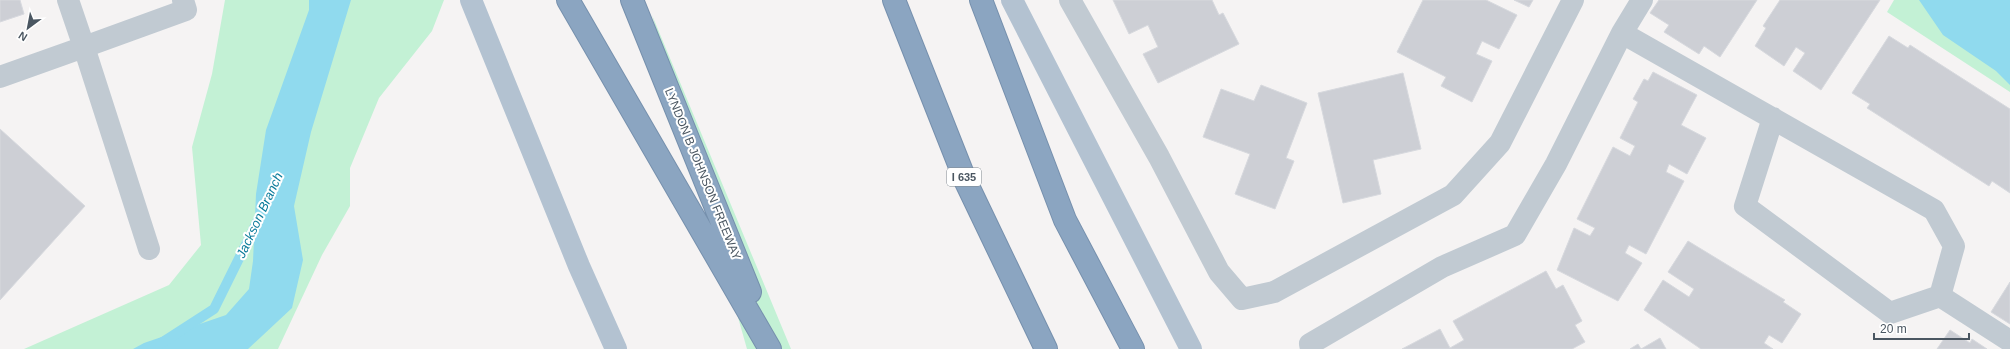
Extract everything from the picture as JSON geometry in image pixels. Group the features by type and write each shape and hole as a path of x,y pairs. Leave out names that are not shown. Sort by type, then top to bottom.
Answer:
{"highway":[{"path":"568,0 770,349"},
{"name":"LYNDON B JOHNSON FREEWAY","path":"632,0 774,349"},
{"name":"I 635","path":"894,0 966,182 1046,349"},
{"path":"981,0 1065,220 1133,349"}],"main road":[{"path":"471,0 579,266 616,349"},
{"path":"1012,0 1191,349"}],"lane":[{"path":"68,0 149,249"},
{"path":"0,77 186,10 183,0"},
{"path":"1070,0 1159,157 1219,272 1242,299 1274,292 1453,194 1500,143 1574,0"},
{"path":"1311,349 1310,344 1442,267 1515,235 1556,164 1622,33 1642,0"},
{"path":"1622,33 1934,210 1954,246 1940,296"},
{"path":"1773,118 1745,206 1890,313 1940,296"},
{"path":"1940,296 2010,341"}],"green space":[{"path":"225,0 444,0 432,31 379,98 350,168 350,206 322,255 278,349 24,349 169,285 201,245 192,147 212,74"},
{"path":"1894,0 2010,0 2010,92 1887,12"},
{"path":"652,15 791,349 747,349"}],"water":[{"path":"309,0 351,0 311,132 294,206 303,260 292,308 248,349 133,349 144,343 226,315 249,289 253,261 256,194 266,130 309,10"},
{"path":"1919,0 2010,0 2010,85 1996,71 1943,35"}],"building":[{"path":"0,0 20,0 24,14 0,22"},
{"path":"1113,0 1212,0 1219,15 1223,13 1239,44 1158,83 1143,54 1158,47 1148,25 1129,34"},
{"path":"1423,0 1486,0 1517,15 1499,49 1482,41 1476,54 1492,61 1472,102 1441,86 1446,77 1397,52"},
{"path":"1514,0 1533,0 1529,7"},
{"path":"1659,0 1757,0 1720,57 1704,46 1699,54 1664,32 1669,25 1650,13"},
{"path":"1780,0 1880,0 1821,90 1793,71 1805,53 1796,47 1784,66 1755,46 1766,28 1763,26"},
{"path":"1889,36 1908,48 1910,45 2010,109 2010,193 1992,181 1989,186 1867,108 1870,104 1852,93"},
{"path":"1653,72 1697,95 1681,125 1706,138 1687,174 1669,164 1666,172 1684,181 1646,254 1629,245 1625,253 1642,263 1618,301 1557,270 1574,228 1590,236 1595,228 1577,219 1613,147 1630,156 1635,146 1620,138 1638,102 1633,99 1644,79 1648,81"},
{"path":"1403,73 1421,149 1373,160 1381,194 1343,203 1318,93"},
{"path":"1261,85 1307,103 1286,158 1294,161 1275,209 1235,194 1250,154 1203,137 1221,89 1254,101"},
{"path":"0,129 85,206 0,300"},
{"path":"1688,241 1785,300 1783,302 1801,314 1782,343 1769,335 1764,343 1773,349 1701,349 1644,310 1663,280 1689,297 1694,289 1668,272"},
{"path":"1546,271 1556,289 1563,285 1582,321 1575,325 1585,342 1572,349 1402,349 1440,329 1450,348 1464,340 1453,321"},
{"path":"2010,282 2010,324 1991,312"},
{"path":"1950,330 1970,343 1972,339 1987,349 1937,349"},
{"path":"1660,338 1666,349 1641,349"},
{"path":"1638,344 1641,349 1630,349"}],"waterway":[{"name":"Jackson Branch","path":"152,349 214,309 260,216"}]}
